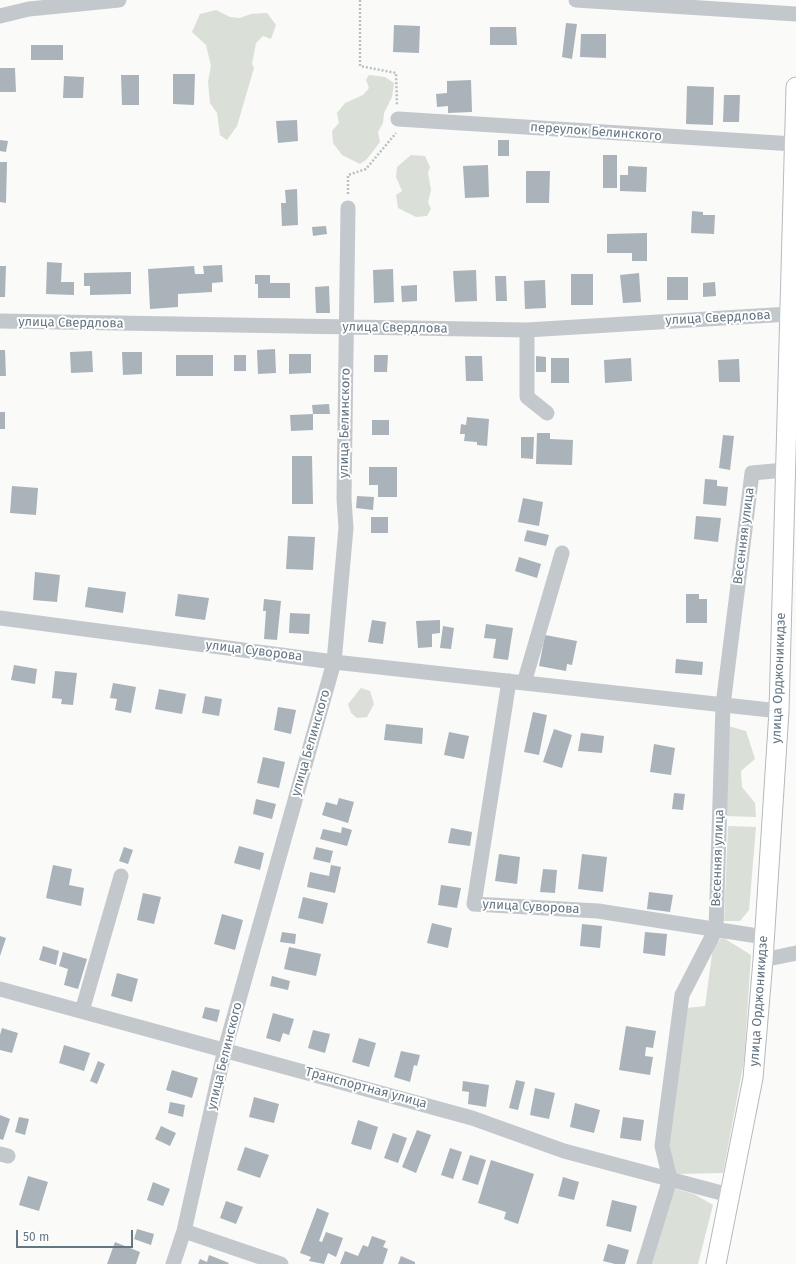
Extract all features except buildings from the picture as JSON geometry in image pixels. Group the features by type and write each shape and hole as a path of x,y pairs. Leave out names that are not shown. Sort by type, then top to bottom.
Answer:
{"main road":[{"name":"улица Орджоникидзе","path":"716,1264 753,1078 763,960 779,711 796,88"}],"street":[{"path":"0,16 29,9 119,0"},
{"path":"576,0 796,14"},
{"name":"переулок Белинского","path":"398,119 794,144"},
{"name":"улица Белинского","path":"173,1264 184,1231 225,1049 334,662 346,528 344,499 348,328 348,208"},
{"name":"улица Свердлова","path":"0,321 527,330 789,314"},
{"path":"527,330 528,397 547,413"},
{"name":"Весенняя улица","path":"670,1179 662,1146 682,995 716,929 723,705 752,473 785,470"},
{"path":"524,683 562,553"},
{"name":"улица Суворова","path":"0,618 334,662 779,711"},
{"name":"улица Суворова","path":"509,681 474,904 598,911 764,937"},
{"path":"82,1011 121,876"},
{"path":"763,960 796,954"},
{"name":"Транспортная улица","path":"0,989 225,1049 472,1118 564,1151 730,1195"},
{"path":"644,1264 670,1179"},
{"path":"184,1231 280,1264"}],"path":[{"path":"348,208 348,174 366,169 399,129 396,73 360,66 360,0"}],"shaded area":[{"path":"216,10 230,17 240,18 251,14 267,13 276,25 271,39 263,36 256,43 252,64 254,68 237,126 227,140 220,135 217,113 210,103 208,82 211,66 206,45 192,32 200,14"},
{"path":"369,75 385,77 394,83 392,97 384,113 383,123 378,132 380,142 367,159 360,164 342,155 333,143 332,131 339,123 337,113 345,103 363,95 369,88 366,80"},
{"path":"411,155 425,156 430,167 428,173 431,190 428,202 431,209 427,216 416,217 398,208 396,195 402,191 396,177 397,167"},
{"path":"361,688 370,691 374,704 367,717 357,718 351,713 348,704"},
{"path":"728,726 746,731 755,759 741,771 742,787 755,803 756,817 726,816"},
{"path":"728,826 756,827 749,910 740,921 724,921"},
{"path":"722,937 751,955 744,1061 723,1173 676,1174 668,1147 687,1008 705,1006 713,947"},
{"path":"672,1188 694,1194 713,1205 698,1264 649,1264"}]}
